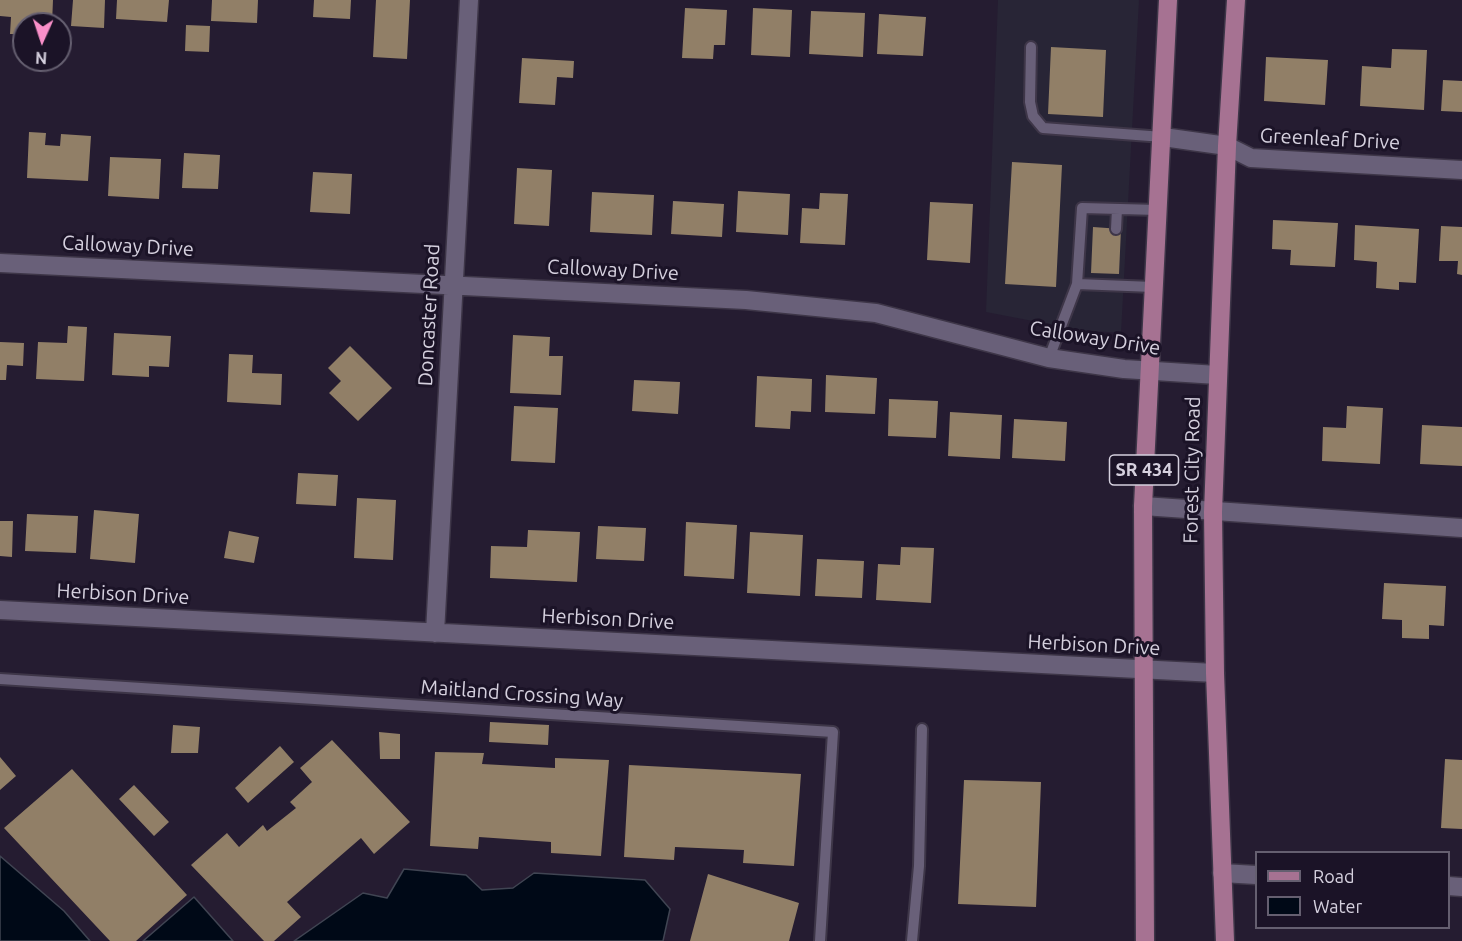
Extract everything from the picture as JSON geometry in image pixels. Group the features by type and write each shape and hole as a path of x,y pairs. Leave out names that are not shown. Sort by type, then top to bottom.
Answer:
{"main road":[{"name":"SR 434","path":"1145,941 1143,506 1168,0"},
{"name":"Forest City Road","path":"1224,941 1215,673 1213,512 1227,146 1236,0"}],"street":[{"name":"Doncaster Road","path":"435,633 469,0"},
{"name":"Greenleaf Drive","path":"1163,137 1227,146 1251,158 1462,170"},
{"name":"Calloway Drive","path":"0,263 746,300 876,313 1049,358 1148,371 1217,375"},
{"path":"1143,506 1462,528"},
{"name":"Herbison Drive","path":"0,610 1215,673"},
{"path":"1222,873 1255,875"}],"lane":[{"path":"1031,46 1030,102 1033,116 1043,128 1163,137"},
{"path":"1049,358 1077,284 1082,208 1158,210"},
{"path":"1116,229 1117,209"},
{"path":"1077,284 1114,280 1154,287"},
{"name":"Maitland Crossing Way","path":"0,679 833,732 820,941"},
{"path":"912,941 919,866 922,729"}],"shaded area":[{"path":"998,0 1139,0 1121,333 1080,330 986,312"}],"water":[{"path":"0,856 64,911 90,941 0,941"},
{"path":"404,869 466,875 482,890 513,888 534,873 645,880 670,909 663,941 294,941 363,893 387,898"},
{"path":"194,897 233,941 143,941"}],"building":[{"path":"0,0 53,0 52,12 12,12 12,34 10,34 11,17 0,16"},
{"path":"73,0 105,0 104,28 72,26"},
{"path":"117,0 169,0 167,22 116,19"},
{"path":"212,0 258,0 257,23 211,21"},
{"path":"314,0 351,0 350,19 313,17"},
{"path":"376,0 410,0 407,59 373,57"},
{"path":"685,8 727,10 725,45 714,45 713,59 682,58"},
{"path":"753,8 792,10 790,57 751,55"},
{"path":"811,11 865,13 863,57 809,54"},
{"path":"879,14 926,17 923,56 877,54"},
{"path":"186,25 210,26 209,52 185,51"},
{"path":"1051,47 1106,50 1103,117 1048,114"},
{"path":"1392,49 1427,50 1424,110 1360,106 1362,66 1391,68"},
{"path":"1266,57 1328,60 1325,105 1264,101"},
{"path":"522,58 574,61 573,78 557,77 555,105 519,103"},
{"path":"1443,80 1462,81 1462,112 1441,111"},
{"path":"29,132 46,133 45,145 60,146 61,134 91,136 88,181 27,178"},
{"path":"184,153 220,155 218,189 182,188"},
{"path":"110,157 161,159 159,199 108,196"},
{"path":"1012,162 1062,165 1056,287 1005,284"},
{"path":"517,168 552,170 549,226 514,224"},
{"path":"313,172 352,174 350,214 310,212"},
{"path":"738,191 790,194 788,235 736,232"},
{"path":"592,192 654,195 652,235 590,232"},
{"path":"820,193 848,194 845,245 800,243 802,208 819,209"},
{"path":"673,201 724,204 722,237 671,234"},
{"path":"930,202 973,204 970,263 927,260"},
{"path":"1273,220 1338,223 1335,267 1290,265 1291,250 1272,249"},
{"path":"1355,225 1419,229 1416,283 1399,282 1399,290 1376,288 1377,262 1354,260"},
{"path":"1441,226 1462,227 1462,275 1457,274 1458,261 1439,261"},
{"path":"1093,227 1121,229 1119,274 1091,273"},
{"path":"68,326 87,327 84,381 36,379 38,342 67,343"},
{"path":"114,333 171,336 169,367 149,366 149,377 112,375"},
{"path":"513,335 550,337 549,356 563,356 561,395 510,393"},
{"path":"0,342 24,343 23,366 7,365 6,380 0,380"},
{"path":"350,346 392,388 358,421 329,393 341,381 328,368"},
{"path":"229,354 253,355 252,373 282,374 281,405 227,402"},
{"path":"826,375 877,378 875,414 825,412"},
{"path":"757,376 812,379 811,412 791,411 790,429 755,427"},
{"path":"634,380 680,382 678,414 632,411"},
{"path":"889,399 938,401 936,438 888,436"},
{"path":"514,406 558,408 555,463 511,461"},
{"path":"1347,406 1383,408 1380,464 1322,461 1323,427 1346,428"},
{"path":"950,412 1002,415 1000,459 948,456"},
{"path":"1014,419 1067,422 1065,461 1012,458"},
{"path":"1422,425 1462,427 1462,466 1420,464"},
{"path":"298,473 338,475 336,506 296,504"},
{"path":"357,498 396,500 393,560 354,558"},
{"path":"94,510 139,514 135,563 90,559"},
{"path":"27,514 78,516 76,553 25,551"},
{"path":"0,521 13,521 12,557 0,556"},
{"path":"686,522 737,525 734,579 684,576"},
{"path":"598,526 646,528 644,561 596,559"},
{"path":"528,530 580,532 577,582 490,578 491,546 527,547"},
{"path":"229,531 259,537 254,563 224,558"},
{"path":"750,532 803,535 800,596 747,593"},
{"path":"901,547 934,548 931,603 876,600 878,564 900,565"},
{"path":"817,559 864,561 862,598 815,596"},
{"path":"1384,583 1446,586 1444,626 1429,625 1429,639 1402,638 1402,620 1382,619"},
{"path":"490,722 549,725 548,745 489,742"},
{"path":"173,725 200,727 198,753 171,753"},
{"path":"379,732 400,734 400,759 380,759"},
{"path":"332,740 410,822 374,854 361,838 287,902 301,917 274,941 264,941 191,865 227,833 239,847 263,825 267,831 296,808 290,802 312,782 300,768"},
{"path":"280,746 294,762 248,803 235,788"},
{"path":"435,752 484,753 482,764 555,768 555,758 609,760 601,856 551,853 551,842 479,837 478,849 430,846"},
{"path":"0,757 16,776 0,790"},
{"path":"1445,759 1462,760 1462,829 1441,828"},
{"path":"629,765 801,774 794,866 743,863 744,850 675,847 674,860 624,857"},
{"path":"72,769 187,895 136,941 110,941 4,828"},
{"path":"964,780 1041,782 1036,907 958,904"},
{"path":"134,785 169,822 154,836 119,799"},
{"path":"708,874 799,903 789,941 690,941"}]}
